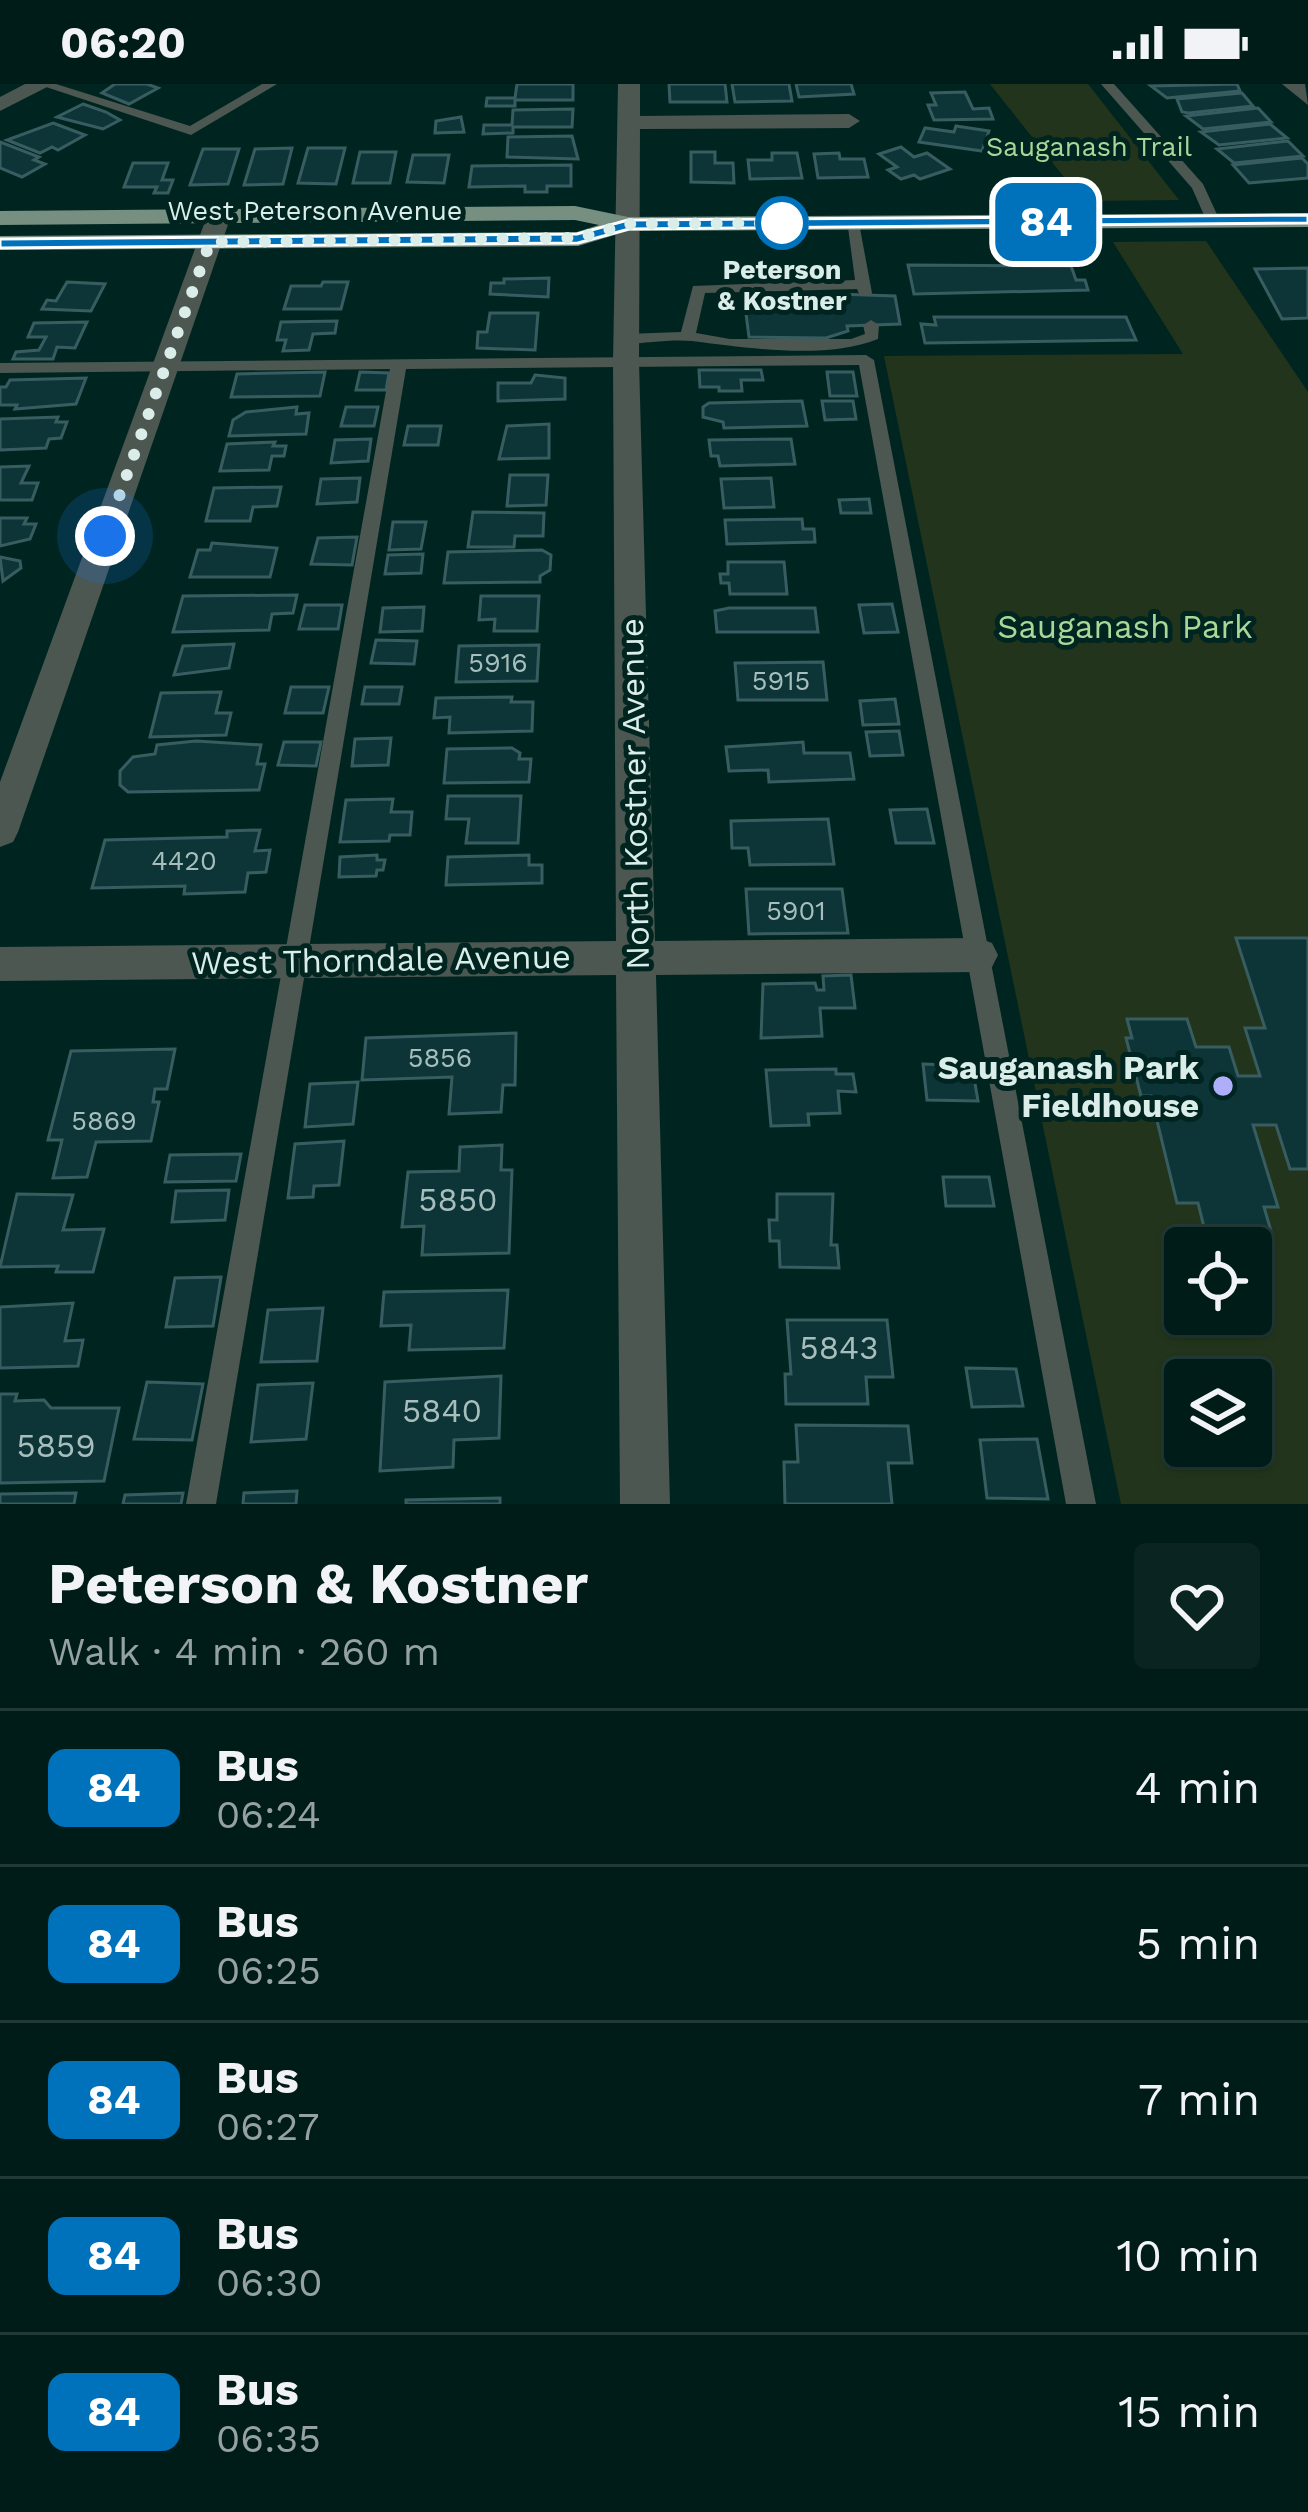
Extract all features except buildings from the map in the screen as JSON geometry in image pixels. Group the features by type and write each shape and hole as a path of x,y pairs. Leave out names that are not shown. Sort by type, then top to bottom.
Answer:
{"main road":[{"name":"West Peterson Avenue","path":"0,218 578,238 628,224 1308,220"},
{"name":"West Peterson Avenue","path":"0,243 214,229"}],"street":[{"path":"0,105 43,84"},
{"name":"North Kostner Avenue","path":"628,84 626,351 645,1504"},
{"path":"1293,84 1308,99"},
{"path":"628,123 849,122"},
{"path":"0,832 214,229"},
{"name":"West Thorndale Avenue","path":"0,964 977,955"}],"lane":[{"path":"43,84 191,130 272,84"},
{"path":"1107,84 1198,187 1213,220"},
{"path":"688,336 698,289 864,290 852,223"},
{"path":"626,351 688,336 730,344 854,344 873,336 871,326"},
{"path":"0,368 399,364 626,351 866,360 1081,1504"},
{"path":"201,1504 399,364"}],"green space":[{"name":"Sauganash Trail","path":"990,84 1088,84 1179,200 1083,201"},
{"name":"Sauganash Park","path":"1206,241 1308,392 1308,1504 1121,1504 884,356 1183,354 1113,242"}],"bus line":[{"name":"84","path":"0,243 578,238 628,224 1308,220"}],"place":[{"name":"Peterson & Kostner","path":"782,223"},
{"name":"Sauganash Park Fieldhouse","path":"1223,1086"}],"route":[{"path":"105,536 210,242 578,238 628,224 805,223 782,223"}]}
